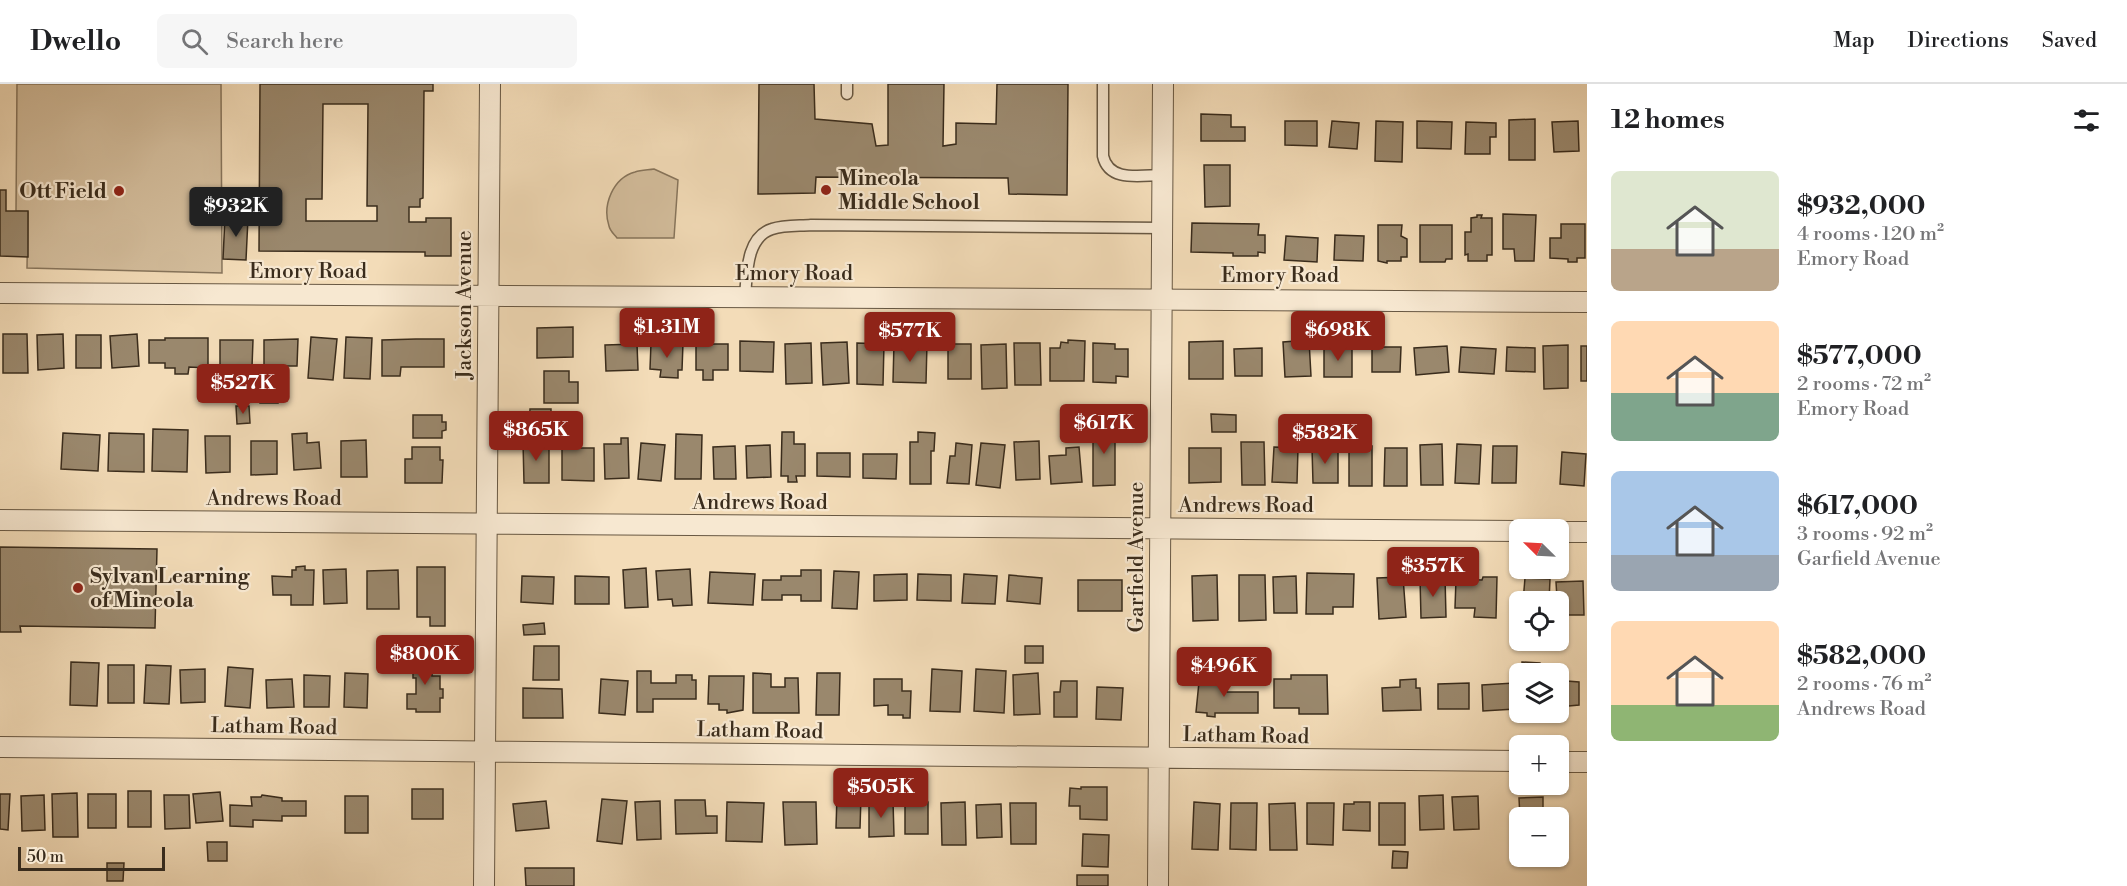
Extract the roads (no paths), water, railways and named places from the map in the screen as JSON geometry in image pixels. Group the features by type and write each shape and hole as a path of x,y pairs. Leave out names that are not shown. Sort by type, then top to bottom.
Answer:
{"street":[{"name":"Jackson Avenue","path":"484,886 490,84"},
{"name":"Garfield Avenue","path":"1158,886 1163,84"},
{"name":"Emory Road","path":"0,294 1162,298 1587,302"},
{"name":"Andrews Road","path":"0,520 1509,531"},
{"path":"1569,532 1587,532"},
{"name":"Latham Road","path":"0,747 1509,762"},
{"path":"1569,762 1587,762"}],"lane":[{"path":"1103,84 1105,165 1111,172 1120,175 1163,175"},
{"path":"745,297 749,259 753,247 760,236 772,229 811,225 1163,228"}],"place":[{"name":"Mineola Middle School","path":"826,190"},
{"name":"Ott Field","path":"119,191"},
{"name":"Sylvan Learning of Mineola","path":"78,588"}]}
